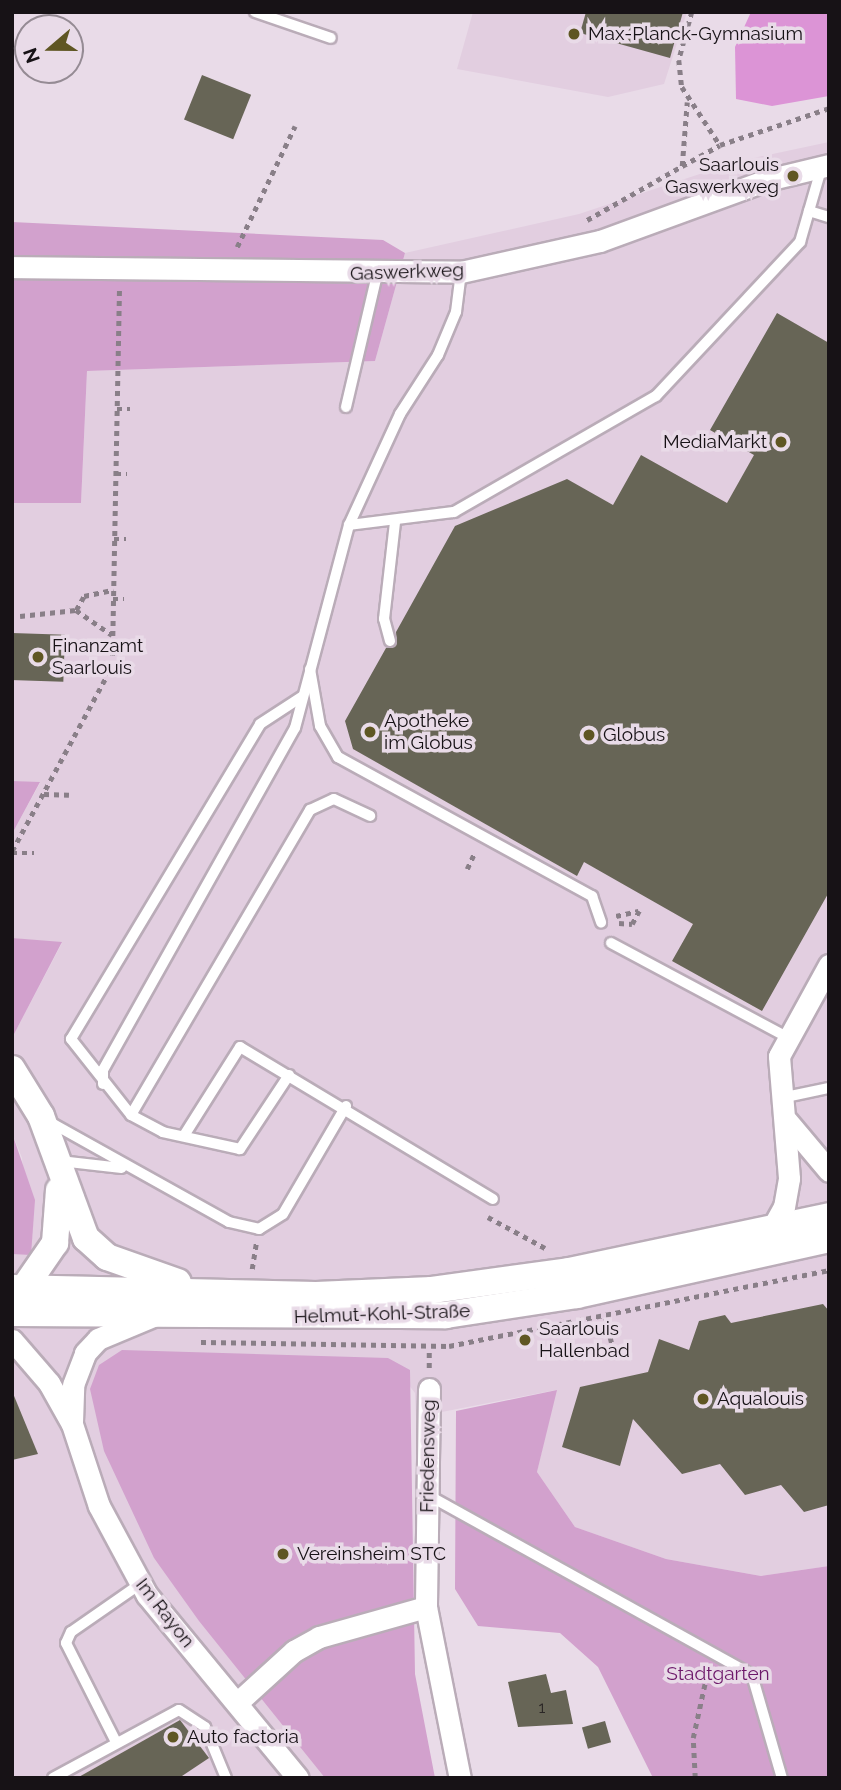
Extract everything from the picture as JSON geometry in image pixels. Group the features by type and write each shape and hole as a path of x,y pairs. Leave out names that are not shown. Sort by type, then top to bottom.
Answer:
{"street":[{"name":"Gaswerkweg","path":"12,267 119,272 377,275 461,272 563,249 825,166"},
{"path":"771,1230 784,1208 789,1178 787,1121 781,1098 779,1056 787,1037 829,965"},
{"path":"12,1069 41,1116 55,1161 86,1238 107,1257 222,1294"},
{"path":"787,1121 829,1171"},
{"path":"18,1288 55,1243 61,1208 55,1161"},
{"name":"Helmut-Kohl-Straße","path":"18,1288 222,1294 490,1284 771,1230 829,1216"},
{"name":"Helmut-Kohl-Straße","path":"12,1313 446,1315 576,1295 829,1239"},
{"name":"Im Rayon","path":"72,1424 73,1385 85,1353 98,1339 155,1315"},
{"name":"Im Rayon","path":"12,1340 49,1383 72,1424 99,1507 140,1584 298,1778"},
{"name":"Friedensweg","path":"429,1388 426,1607 460,1778"},
{"path":"238,1702 294,1651 319,1637 426,1607"}],"lane":[{"path":"256,12 331,38"},
{"path":"349,525 395,522 454,512 656,396 800,242 825,166"},
{"path":"809,211 829,217"},
{"path":"103,1084 103,1070 285,750 303,696 349,525 400,414 438,355 456,312 461,272"},
{"path":"346,407 377,275"},
{"path":"390,641 384,619 395,522"},
{"path":"310,668 320,726 338,757 592,896 601,920"},
{"path":"289,1074 247,1147 185,1133 163,1132 131,1115 103,1084 72,1033 188,853 260,724 303,696"},
{"path":"131,1115 310,810 334,799 370,816"},
{"path":"611,943 787,1037"},
{"path":"185,1133 240,1046 346,1106 493,1199"},
{"path":"781,1098 829,1088"},
{"path":"41,1116 122,1168 229,1222 259,1229 283,1214 346,1106"},
{"path":"55,1161 122,1168"},
{"path":"426,1494 718,1653 752,1675 782,1778"},
{"path":"116,1742 66,1643 71,1632 140,1584"},
{"path":"53,1778 170,1712 187,1712 211,1736 226,1778"}],"path":[{"path":"682,166 687,101 679,60 692,12"},
{"path":"687,101 720,145"},
{"path":"563,249 589,218 720,145 829,108"},
{"path":"225,273 295,126"},
{"path":"34,853 12,852 112,666 119,272"},
{"path":"117,409 130,409"},
{"path":"116,474 127,474"},
{"path":"114,539 126,539"},
{"path":"76,610 84,596 113,590"},
{"path":"113,599 124,599"},
{"path":"20,616 76,610 113,636"},
{"path":"112,666 123,666"},
{"path":"44,794 69,795"},
{"path":"467,869 475,852"},
{"path":"484,1215 547,1249"},
{"path":"259,1229 251,1277 263,1277"},
{"path":"537,1251 560,1247"},
{"path":"606,1318 614,1353"},
{"path":"195,1342 429,1348"},
{"path":"695,1778 693,1738 703,1677 718,1653"}],"shaded area":[{"name":"Max-Planck-Gymnasium","path":"473,12 687,12 664,84 608,97 457,69"},
{"path":"751,12 829,12 829,96 772,106 736,99 735,47"},
{"path":"829,142 829,1566 761,1576 666,1559 575,1527 537,1472 556,1390 416,1417 415,1393 388,1358 270,1358 154,1558 325,1778 12,1778 12,1254 31,1254 22,1158 12,1133 12,1038 62,943 12,938 12,834 40,783 12,781 12,503 81,503 87,371 375,361 405,253 579,214 739,161"}],"green space":[{"path":"12,222 383,240 405,253 375,361 87,371 81,503 12,503"},
{"path":"12,781 40,782 12,834"},
{"path":"12,938 62,942 12,1038"},
{"path":"12,1133 35,1200 31,1255 12,1254"},
{"path":"122,1350 388,1358 410,1370 415,1674 435,1778 325,1778 199,1621 154,1558 104,1451 90,1389 99,1365"},
{"name":"Stadtgarten","path":"557,1390 537,1472 575,1527 666,1559 761,1576 829,1566 829,1778 653,1778 598,1667 560,1633 478,1626 455,1589 456,1411"}],"building":[{"path":"586,12 683,12 670,58 580,33"},
{"path":"202,75 251,95 233,139 184,120"},
{"name":"Globus","path":"777,313 829,343 829,892 762,1011 672,961 693,924 584,862 577,876 353,749 345,721 386,648 397,644 396,632 455,526 567,479 613,505 641,455 727,503 754,455 710,430"},
{"name":"Finanzamt Saarlouis","path":"12,633 65,635 63,682 12,680"},
{"name":"Aqualouis","path":"823,1304 829,1311 829,1505 804,1512 781,1485 745,1495 720,1464 682,1474 633,1419 620,1466 562,1447 580,1387 648,1372 659,1339 689,1350 699,1321 725,1315 731,1323"},
{"path":"12,1391 38,1454 12,1460"},
{"path":"546,1674 551,1693 566,1690 573,1724 518,1727 508,1682"},
{"name":"Auto factoria","path":"180,1720 209,1758 179,1778 77,1778"},
{"path":"605,1721 611,1742 588,1749 582,1728"}],"place":[{"name":"Max-Planck-Gymnasium","path":"574,34"},
{"name":"Saarlouis Gaswerkweg","path":"793,176"},
{"name":"MediaMarkt","path":"781,442"},
{"name":"Finanzamt Saarlouis","path":"38,657"},
{"name":"Apotheke im Globus","path":"370,732"},
{"name":"Globus","path":"589,735"},
{"name":"Saarlouis Hallenbad","path":"525,1340"},
{"name":"Aqualouis","path":"703,1399"},
{"name":"Vereinsheim STC","path":"283,1554"},
{"name":"Auto factoria","path":"173,1737"}]}
